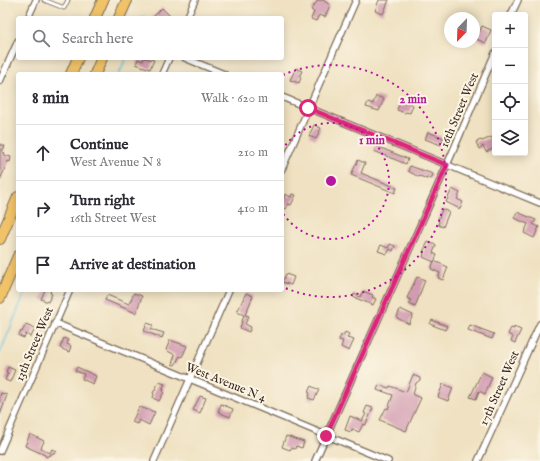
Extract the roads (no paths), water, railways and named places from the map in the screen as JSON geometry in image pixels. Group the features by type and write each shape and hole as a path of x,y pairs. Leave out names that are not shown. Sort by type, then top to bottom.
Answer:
{"highway":[{"path":"97,16 103,0"},
{"path":"120,16 127,0"},
{"path":"72,72 77,60"},
{"path":"96,72 101,60"},
{"path":"0,239 16,202"},
{"path":"0,298 16,261"}],"street":[{"path":"29,16 36,0"},
{"path":"188,16 195,0"},
{"path":"284,164 356,0"},
{"path":"512,12 518,0"},
{"path":"0,81 16,45"},
{"path":"163,72 168,60"},
{"path":"190,60 219,72"},
{"name":"16th Street West","path":"315,461 447,165 492,60"},
{"path":"284,98 540,203"},
{"name":"13th Street West","path":"0,451 69,292"},
{"path":"154,461 228,292"},
{"name":"West Avenue N 4","path":"55,323 388,461"},
{"name":"17th Street West","path":"478,461 540,324"}],"lane":[{"path":"44,0 64,8 68,0"}],"waterway":[{"path":"120,72 125,60"},
{"path":"0,353 25,292"}]}
